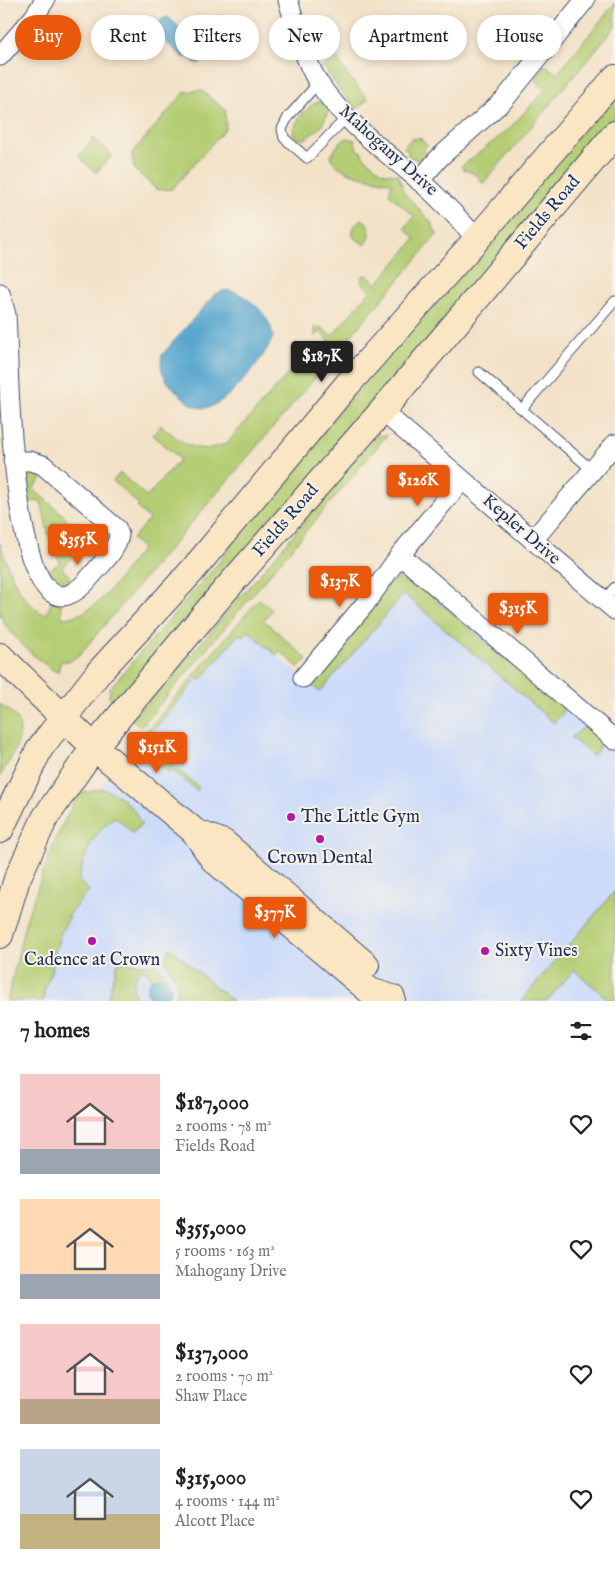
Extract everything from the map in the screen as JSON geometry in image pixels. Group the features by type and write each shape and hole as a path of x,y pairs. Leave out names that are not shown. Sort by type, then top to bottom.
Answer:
{"main road":[{"name":"Fields Road","path":"0,830 40,748 99,672 192,571 348,385 477,239 615,78"},
{"name":"Fields Road","path":"0,934 17,879 45,818 94,747 221,595 382,411 615,134"},
{"path":"0,656 94,747 194,832 224,843 379,976 394,1000"}],"street":[{"path":"0,56 34,17 45,0"},
{"name":"Mahogany Drive","path":"288,0 301,43 319,82 347,117 377,147 441,200 477,239"},
{"path":"420,181 440,157 504,100 584,0"},
{"path":"0,293 6,315 5,381 13,461 22,525 38,578 50,591 67,595 75,592 82,588 116,546 119,534 117,529 43,465 30,461 13,461"},
{"name":"Kepler Drive","path":"382,411 533,540 611,599"},
{"path":"533,540 615,444"},
{"path":"303,678 365,604 400,556 462,480"},
{"path":"400,556 615,740"}],"lane":[{"path":"319,82 288,117 282,129 284,138 307,158 347,117"},
{"path":"522,409 615,301"},
{"path":"479,372 592,470"}],"shaded area":[{"path":"401,556 615,737 615,1001 25,1001 86,806 146,731 239,623 302,677"}],"green space":[{"path":"615,3 615,27 483,184 477,175 463,169 461,167 509,129 545,90 535,80 542,67 547,66 557,74"},
{"path":"334,60 338,60 347,75 368,99 357,109 342,93 324,67"},
{"path":"201,90 225,110 226,128 172,189 157,190 134,169 132,153 185,92"},
{"path":"615,94 615,122 122,697 114,699 109,697 110,688 221,560 275,486"},
{"path":"321,101 329,110 321,127 305,139 297,139 293,133 299,118 307,109"},
{"path":"94,138 112,155 96,173 78,156"},
{"path":"347,138 355,140 357,150 361,151 363,156 382,172 399,175 404,193 431,222 437,235 79,655 70,661 61,661 58,672 55,671 40,661 23,645 3,620 0,613 0,543 16,585 37,609 46,615 51,603 55,601 61,604 62,618 75,616 87,610 108,592 142,549 132,539 149,519 137,508 139,505 113,481 120,473 147,497 180,459 153,435 161,425 184,443 191,446 207,448 227,443 309,350 316,356 329,341 320,332 315,337 315,327 322,328 332,336 370,291 361,282 362,276 367,275 377,284 415,239 405,228 414,216 389,194 392,183 348,172 335,163 331,156 339,143"},
{"path":"420,138 427,145 423,151 426,154 418,160 407,156 409,153 404,147 411,139"},
{"path":"361,219 366,222 370,231 369,240 365,245 353,237 353,228"},
{"path":"387,435 141,727 131,718 172,677 305,521 305,513 376,436"},
{"path":"31,471 37,472 42,478 33,489 89,537 98,527 104,531 103,545 96,549 86,541 62,568 70,577 68,583 62,585 50,577 49,570 60,563 48,533 41,501 28,502 25,477"},
{"path":"402,577 418,581 427,587 436,600 563,707 562,714 554,723 404,594 320,692 309,683 389,583"},
{"path":"259,599 272,610 264,620 307,659 299,668 280,651 276,655 248,631 243,637 239,634 200,681 193,676"},
{"path":"191,679 195,682 151,733 151,736 146,731"},
{"path":"0,704 14,715 19,724 20,732 16,747 0,777"},
{"path":"585,726 599,738 599,748 593,756 571,738"},
{"path":"138,741 155,755 158,752 199,788 197,791 175,772 167,771 136,744"},
{"path":"101,789 110,791 123,799 133,809 142,823 133,833 115,817 107,823 90,845 79,881 89,890 68,916 70,917 61,932 55,953 57,954 43,995 45,995 44,1001 7,1001 26,920 55,840 75,800 81,793"},
{"path":"615,891 615,1001 610,1001 574,970 547,1001 521,1001"},
{"path":"170,948 232,1001 176,1001 177,982 165,960"},
{"path":"118,962 156,965 169,978 167,980 162,977 152,979 145,969 140,971 135,978 134,992 137,1001 107,1001"}],"water":[{"path":"168,17 175,23 175,50 165,41 165,18"},
{"path":"192,60 203,60 200,63"},
{"path":"226,290 242,295 257,306 268,321 273,337 254,367 224,399 214,405 201,408 188,402 167,382 162,370 162,355 215,294"},
{"path":"159,977 164,978 170,984 170,994 164,1000 159,1001 154,1000 148,994 147,989 148,984 154,978"}],"place":[{"name":"The Little Gym","path":"291,817"},
{"name":"Crown Dental","path":"320,839"},
{"name":"Cadence at Crown","path":"92,941"},
{"name":"Sixty Vines","path":"485,951"}]}
